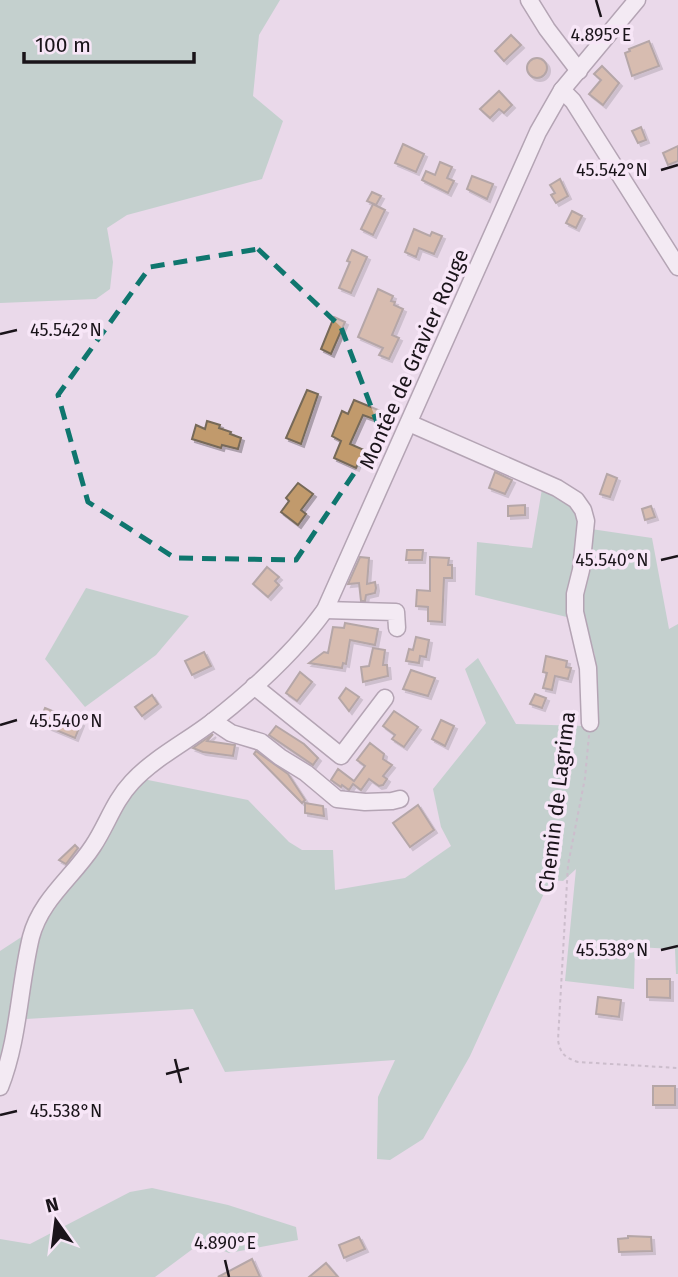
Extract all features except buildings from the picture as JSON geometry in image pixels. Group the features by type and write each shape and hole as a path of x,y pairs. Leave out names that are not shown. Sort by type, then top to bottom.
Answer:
{"street":[{"path":"529,0 579,71"},
{"name":"Montée de Gravier Rouge","path":"0,1087 10,1060 23,975 36,923 59,885 86,857 127,788 254,686 300,643 325,610 548,112 562,90 637,0"},
{"path":"562,90 573,101 678,267"},
{"name":"Chemin de Lagrima","path":"409,423 557,488 576,500 583,510 585,537 575,594 575,611 588,668 590,723"},
{"path":"325,610 396,612 397,628"},
{"path":"254,686 341,756 385,698"},
{"path":"213,721 231,733 261,742 306,773 337,799 365,802 392,802 400,799"}],"path":[{"name":"Chemin de Lagrima","path":"590,723 585,778 568,865 558,1040 560,1050 568,1059 578,1062 678,1068"}],"highlighted area":[{"path":"258,249 341,327 381,433 296,560 175,558 88,502 58,395 150,267"}],"green space":[{"path":"0,0 280,0 259,35 253,96 283,121 262,179 127,215 107,228 113,262 110,289 96,299 0,303"},
{"path":"542,489 571,501 582,517 571,618 475,595 477,542 532,548"},
{"path":"591,529 652,538 669,629 678,624 678,974 675,949 635,947 634,989 565,981 576,869 563,881 550,880 470,1056 423,1139 390,1160 377,1159 378,1097 395,1060 225,1072 193,1009 26,1019 31,961 44,923 138,778 248,800 289,842 302,850 333,850 335,890 405,878 451,846 441,827 433,789 486,723 465,669 478,658 516,724 585,726 595,720 595,655 580,613"},
{"path":"86,588 189,616 156,655 85,707 45,659"},
{"path":"23,936 8,1038 0,1066 0,951"},
{"path":"152,1188 228,1205 296,1227 298,1240 229,1253 202,1242 155,1277 0,1277 0,1239 30,1244 130,1192"}]}
